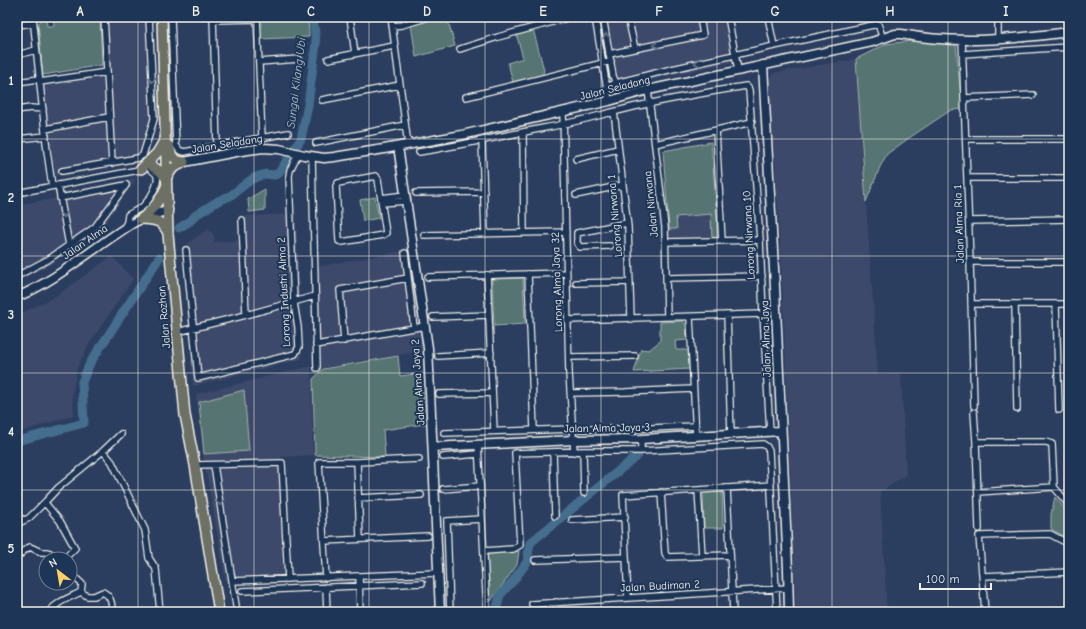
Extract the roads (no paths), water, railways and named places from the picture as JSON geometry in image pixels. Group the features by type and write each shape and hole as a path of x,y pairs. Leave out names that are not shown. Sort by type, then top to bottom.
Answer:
{"main road":[{"name":"Jalan Rozhan","path":"162,17 166,38 165,137 168,234 177,332 185,415 195,465 219,612"},
{"path":"165,137 172,156 178,161 184,162"},
{"path":"165,137 147,168 160,171 167,182"},
{"path":"141,219 160,200 173,168 184,162"},
{"path":"141,219 158,221 164,226 168,234"}],"street":[{"path":"104,17 112,163"},
{"path":"62,171 138,158 143,155 154,119 149,17"},
{"name":"Jalan Rozhan","path":"171,17 166,38 176,145 179,150 184,152 217,146"},
{"path":"350,17 355,54"},
{"path":"384,149 399,153 413,144 405,125 391,17"},
{"path":"392,26 402,25 429,17"},
{"path":"460,49 571,17"},
{"path":"596,17 609,102"},
{"path":"603,17 610,61 616,83"},
{"path":"628,17 635,49"},
{"path":"609,54 703,35 700,17"},
{"path":"728,17 738,70"},
{"path":"768,17 774,46"},
{"path":"998,17 998,39"},
{"path":"998,25 1002,17"},
{"path":"278,149 264,138 257,18 213,19 217,146 264,138 288,133"},
{"path":"17,25 33,19 46,136 55,185 60,198 69,245"},
{"name":"Jalan Seladang","path":"607,87 616,83 735,55 878,24 882,38"},
{"name":"Jalan Seladang","path":"166,166 251,149 278,149 312,157 324,158 413,144 462,135 609,102 648,90 895,34 942,40 962,40 998,39 1069,32"},
{"path":"150,41 166,38"},
{"name":"Jalan Alma Ria 1","path":"962,40 974,409 979,532 985,612"},
{"path":"328,60 394,46"},
{"path":"963,54 1069,47"},
{"path":"17,55 36,50"},
{"path":"259,62 299,59"},
{"path":"466,97 610,61"},
{"name":"Jalan Alma Jaya","path":"762,65 789,612"},
{"path":"17,82 40,81 107,72"},
{"path":"322,100 400,84"},
{"name":"Jalan Seladang","path":"419,152 482,141 698,94 746,86"},
{"name":"Lorong Nirwana 10","path":"746,86 749,90 752,122 770,432"},
{"name":"Jalan Nirwana","path":"648,90 665,227 667,317"},
{"path":"964,98 1033,96"},
{"path":"17,110 31,108 43,109"},
{"name":"Lorong Alma Jaya 32","path":"563,112 566,273 574,452"},
{"name":"Lorong Nirwana 1","path":"614,112 627,224 631,318"},
{"path":"45,129 109,117"},
{"path":"654,144 752,122"},
{"path":"316,143 405,125"},
{"path":"716,130 722,241"},
{"path":"523,132 524,233"},
{"path":"17,139 46,136"},
{"path":"966,139 1069,139"},
{"path":"482,141 485,234"},
{"path":"576,159 618,149"},
{"name":"Jalan Alma Jaya 2","path":"399,153 428,348 440,612"},
{"name":"Lorong Industri Alma 2","path":"193,328 198,378 295,354 299,347 298,327 294,303 289,176 297,154"},
{"path":"312,157 317,368"},
{"path":"17,193 147,168 166,166"},
{"path":"123,229 127,222 128,215 142,206 154,191 157,177 156,174 147,168"},
{"path":"376,176 378,179 381,200 386,233 383,235 342,242 339,241 336,186 338,183 376,176"},
{"path":"967,178 1069,178"},
{"path":"17,276 36,267 95,227 126,185 60,198"},
{"path":"576,195 623,185"},
{"path":"416,194 484,192"},
{"path":"381,200 406,198"},
{"name":"Jalan Alma","path":"17,296 30,291 123,229 141,219 168,210"},
{"path":"969,221 1069,219"},
{"path":"242,220 246,315"},
{"path":"610,246 580,247 577,243 577,233 627,224"},
{"path":"424,235 566,232"},
{"path":"665,242 760,240"},
{"path":"186,250 193,328"},
{"path":"404,253 414,328"},
{"path":"970,262 1069,262"},
{"path":"428,277 566,273"},
{"path":"528,274 534,430"},
{"path":"487,275 494,431"},
{"path":"666,278 762,276"},
{"path":"344,341 340,290 408,278"},
{"path":"576,283 630,282"},
{"path":"177,332 294,303 315,296"},
{"path":"971,304 1069,304"},
{"path":"1015,304 1017,409"},
{"path":"1056,304 1059,410"},
{"path":"568,320 763,314"},
{"path":"433,317 489,315"},
{"path":"726,315 731,434"},
{"path":"690,317 696,436"},
{"path":"316,345 425,326"},
{"path":"438,356 491,353"},
{"path":"569,356 635,356"},
{"path":"571,393 693,389"},
{"path":"439,394 492,393"},
{"name":"Jalan Alma Jaya 3","path":"444,433 695,426"},
{"name":"Jalan Alma Jaya 3","path":"433,447 574,440 641,439 781,431"},
{"path":"17,524 29,518 58,488 121,434"},
{"path":"746,434 748,445"},
{"path":"641,439 641,451"},
{"path":"976,442 1046,442 1052,444 1054,487 1069,505"},
{"path":"478,444 487,612"},
{"name":"Jalan Alma Jaya 3","path":"484,551 513,549 520,545 515,454 583,451 641,451 763,444 769,451 771,486"},
{"path":"103,451 112,462 145,530 149,558 156,569 160,612"},
{"path":"583,451 584,493"},
{"path":"553,452 555,516"},
{"path":"443,457 478,454"},
{"path":"326,578 319,462 419,459"},
{"path":"357,462 360,539"},
{"path":"195,465 282,463 288,579"},
{"path":"214,465 237,612"},
{"path":"444,489 480,486"},
{"path":"628,598 624,495 771,486 777,612"},
{"path":"978,492 1054,487"},
{"path":"727,488 733,612"},
{"path":"698,490 702,556"},
{"path":"661,492 665,553 667,557 730,555"},
{"path":"358,498 421,495"},
{"path":"45,503 60,521 75,548 72,551"},
{"path":"17,517 25,520"},
{"path":"572,520 625,517"},
{"path":"450,612 447,521 482,519"},
{"path":"979,532 1050,534 1069,544"},
{"path":"324,541 428,536"},
{"path":"17,556 30,547 39,551"},
{"path":"535,560 626,557"},
{"path":"982,576 1069,572"},
{"path":"232,581 438,573"},
{"path":"359,576 360,612"},
{"path":"78,580 82,584 81,592"},
{"path":"242,590 422,583"},
{"path":"326,587 327,612"},
{"name":"Jalan Budiman 2","path":"532,604 788,588"},
{"path":"49,612 52,607 61,600 67,599 81,592"},
{"path":"81,592 87,596 94,596 103,592 112,601 113,612"},
{"path":"17,593 21,609 20,612"},
{"path":"556,602 557,612"},
{"path":"1045,612 1069,610"}],"waterway":[{"name":"Sungai Kilang Ubi","path":"179,228 218,201 230,196 252,179 266,174 278,174 301,139 308,105 316,43 313,17"},
{"name":"Sungai Kilang Ubi","path":"17,441 84,423 82,382 90,363 159,258"},
{"path":"496,612 500,595 527,562 530,543 638,455"}]}
